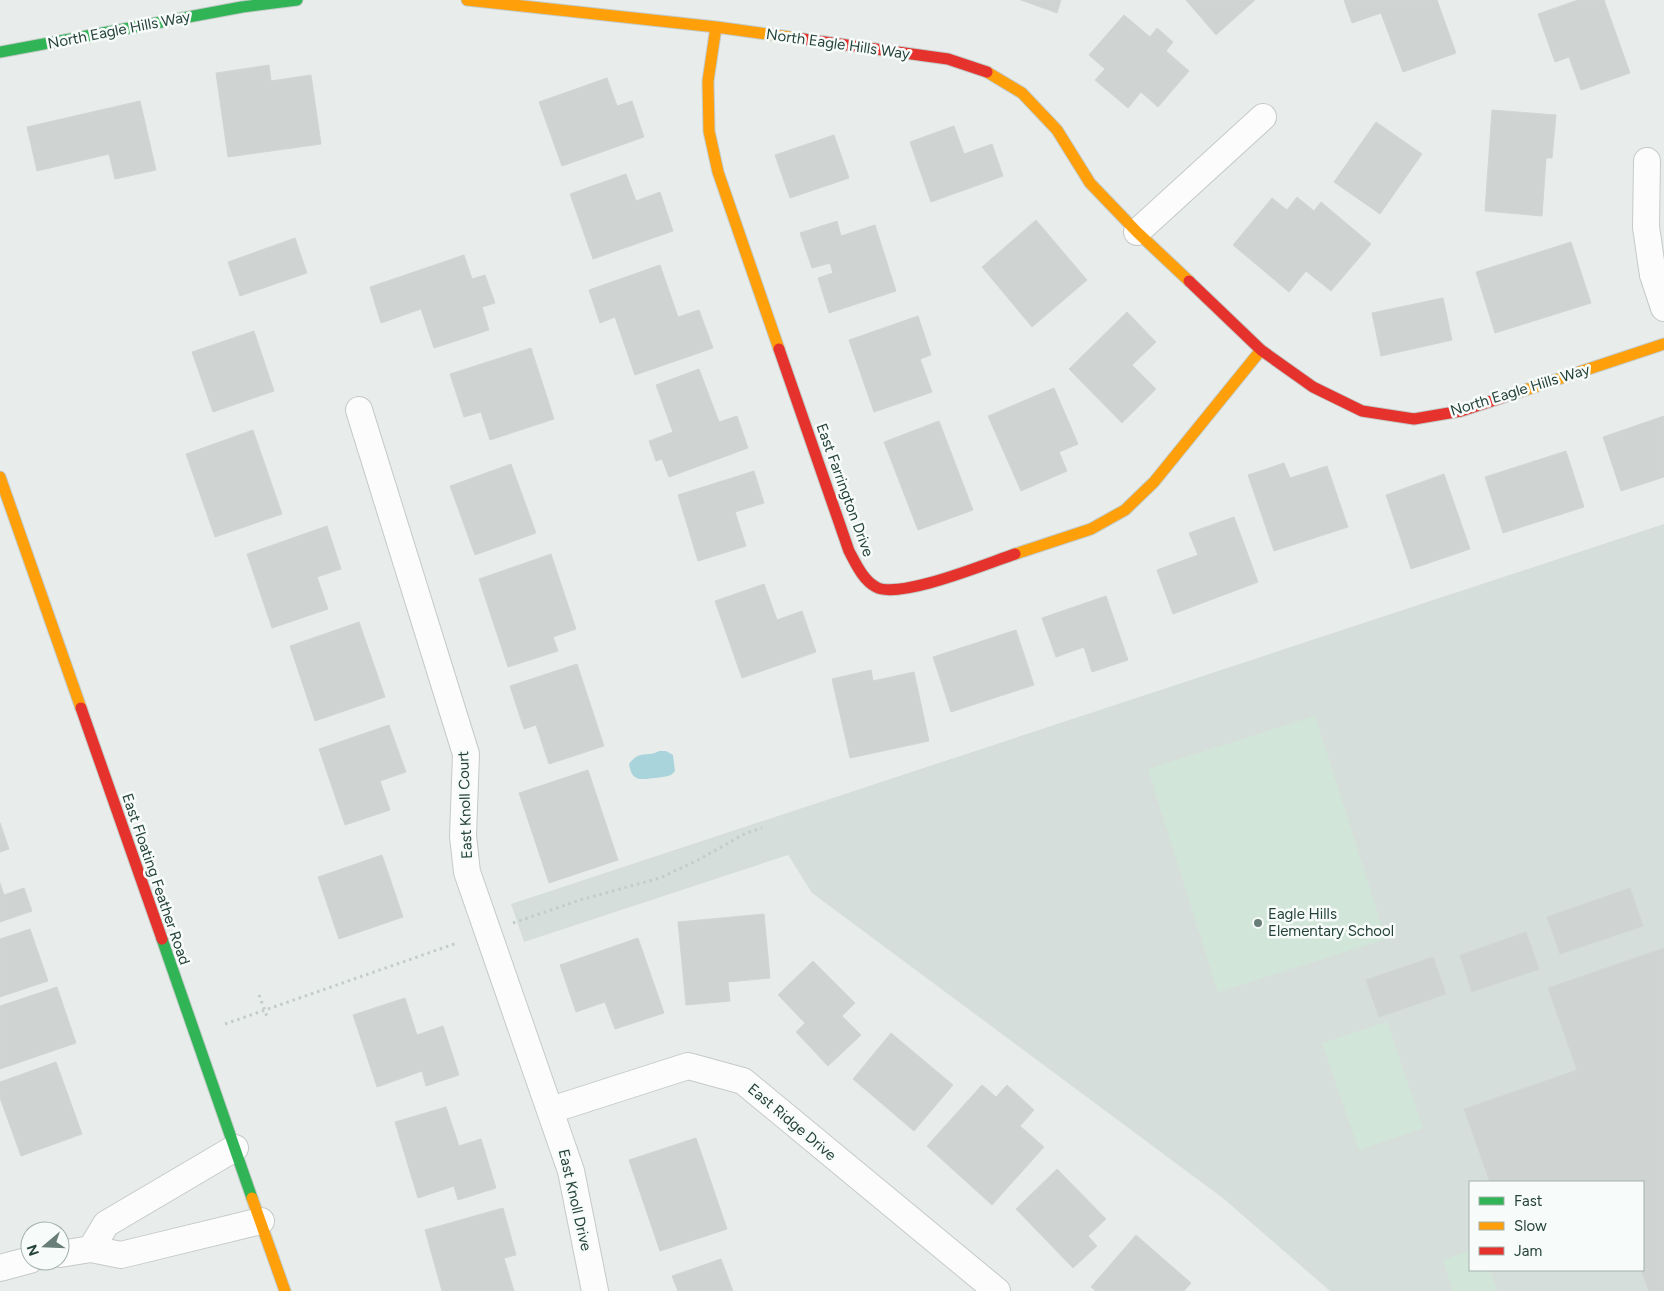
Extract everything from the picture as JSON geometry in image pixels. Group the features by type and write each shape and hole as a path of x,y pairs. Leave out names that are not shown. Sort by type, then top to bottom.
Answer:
{"street":[{"name":"North Eagle Hills Way","path":"0,52 242,7 297,0"},
{"name":"North Eagle Hills Way","path":"467,0 716,27 948,59 986,71 1022,93 1057,130 1090,183 1137,232 1261,350 1313,387 1362,411 1414,419 1461,411 1664,344"},
{"name":"East Farrington Drive","path":"716,27 708,81 709,131 718,172 849,551 861,574 877,589 897,592 922,585 1091,529 1126,510 1154,482 1261,350"},
{"path":"1137,232 1263,117"},
{"path":"1647,161 1646,227 1653,275 1664,308"},
{"name":"East Knoll Court","path":"360,410 466,754 463,836 467,872 550,1110"},
{"name":"East Floating Feather Road","path":"0,477 285,1291"},
{"name":"East Ridge Drive","path":"550,1110 688,1066 743,1081 997,1291"},
{"name":"East Knoll Drive","path":"550,1110 571,1171 595,1291"},
{"path":"91,1248 106,1224 235,1148"},
{"path":"70,1252 91,1248 122,1255 261,1221"},
{"path":"0,1268 20,1263"}],"path":[{"path":"508,925 580,900 660,878 698,860 746,833 762,828"},
{"path":"225,1024 457,943"},
{"path":"259,995 268,1019"}],"shaded area":[{"name":"Eagle Hills Elementary School","path":"1664,524 1664,1291 1330,1291 1224,1199 812,893 788,855 524,942 511,904"}],"green space":[{"path":"1315,716 1386,939 1218,992 1148,769"},
{"path":"1387,1022 1423,1128 1359,1150 1322,1043"},
{"path":"1469,1251 1469,1271 1490,1271 1497,1291 1453,1291 1443,1260"}],"water":[{"path":"666,751 673,755 675,771 671,775 641,779 632,774 629,764 633,759 640,755"}],"building":[{"path":"1021,0 1061,0 1057,13"},
{"path":"1186,0 1255,0 1216,35"},
{"path":"1344,0 1437,0 1456,53 1403,72 1381,13 1352,23"},
{"path":"1578,0 1604,0 1630,73 1581,90 1569,57 1555,62 1538,14"},
{"path":"1124,15 1150,37 1157,28 1173,42 1166,51 1189,71 1158,107 1141,92 1128,108 1095,80 1105,69 1089,55"},
{"path":"269,65 271,81 311,75 321,144 228,157 216,73"},
{"path":"607,78 617,106 632,101 644,137 562,166 539,102"},
{"path":"140,101 156,170 115,179 109,154 37,171 27,127"},
{"path":"1492,110 1556,115 1552,158 1546,158 1542,216 1485,211"},
{"path":"1376,122 1422,154 1380,214 1334,182"},
{"path":"954,126 964,154 992,144 1003,176 931,202 910,142"},
{"path":"834,135 849,178 790,198 775,155"},
{"path":"626,174 636,201 660,192 673,231 593,259 570,194"},
{"path":"1297,197 1314,211 1321,202 1371,244 1331,291 1306,271 1289,292 1233,245 1272,198 1287,210"},
{"path":"1036,220 1087,280 1032,327 982,267"},
{"path":"837,221 841,236 875,225 896,291 829,313 818,278 833,273 830,263 812,268 800,233"},
{"path":"295,238 307,273 240,296 228,262"},
{"path":"1571,242 1591,303 1495,333 1476,272"},
{"path":"464,255 472,279 485,275 495,303 482,307 489,330 434,348 421,309 381,323 370,287"},
{"path":"660,265 678,317 699,310 713,348 635,375 615,317 600,323 589,290"},
{"path":"1443,298 1452,340 1381,356 1372,313"},
{"path":"1127,312 1156,342 1132,365 1156,389 1122,423 1069,369"},
{"path":"918,316 931,355 920,359 932,392 874,412 849,340"},
{"path":"254,331 274,391 213,412 192,352"},
{"path":"531,348 554,419 490,440 481,412 464,417 450,374"},
{"path":"699,369 719,422 737,416 748,448 669,477 662,459 656,461 649,441 673,432 656,385"},
{"path":"1054,388 1078,444 1059,452 1067,471 1021,491 988,416"},
{"path":"1664,416 1664,477 1621,491 1603,437"},
{"path":"939,421 973,510 918,530 884,442"},
{"path":"253,430 282,514 215,537 186,454"},
{"path":"1566,451 1584,507 1503,533 1485,477"},
{"path":"1284,463 1290,478 1327,466 1348,527 1274,551 1248,475"},
{"path":"511,464 536,533 475,555 450,486"},
{"path":"754,471 764,503 735,512 746,546 698,561 678,495"},
{"path":"1444,474 1470,549 1411,569 1386,495"},
{"path":"1234,517 1258,582 1173,614 1157,570 1198,555 1189,533"},
{"path":"327,526 341,569 317,577 328,609 272,628 247,554"},
{"path":"551,554 576,629 553,637 558,651 508,667 479,579"},
{"path":"764,584 777,620 802,611 816,652 742,678 715,601"},
{"path":"1106,596 1128,660 1092,672 1084,647 1056,657 1042,618"},
{"path":"359,622 385,697 315,721 290,646"},
{"path":"1016,630 1034,685 951,712 933,657"},
{"path":"577,664 604,746 549,764 536,725 524,729 510,686"},
{"path":"871,670 873,681 914,672 929,741 850,758 832,679"},
{"path":"389,725 406,772 380,781 390,810 345,825 319,749"},
{"path":"588,770 618,860 549,883 519,793"},
{"path":"0,823 9,849 0,852"},
{"path":"382,855 403,917 339,939 318,877"},
{"path":"0,883 4,895 24,888 32,911 0,922"},
{"path":"1630,888 1643,926 1560,954 1547,917"},
{"path":"764,914 770,978 728,982 730,1001 686,1005 678,922"},
{"path":"30,929 48,981 0,997 0,939"},
{"path":"1526,932 1539,969 1472,992 1460,955"},
{"path":"638,938 664,1013 615,1029 605,1002 576,1012 560,965"},
{"path":"1664,948 1664,1291 1649,1291 1641,1271 1644,1271 1644,1181 1490,1181 1464,1109 1577,1070 1548,988"},
{"path":"1433,957 1446,994 1379,1017 1366,980"},
{"path":"813,961 855,1003 842,1016 861,1035 828,1066 796,1032 805,1023 778,995"},
{"path":"57,987 76,1043 0,1069 0,1006"},
{"path":"405,998 417,1035 443,1026 459,1075 426,1086 422,1071 377,1087 353,1015"},
{"path":"891,1033 953,1085 914,1131 853,1079"},
{"path":"56,1062 82,1134 21,1156 0,1098 0,1082"},
{"path":"982,1085 996,1097 1007,1085 1034,1110 1020,1126 1044,1147 992,1205 927,1146"},
{"path":"446,1107 459,1146 481,1139 496,1188 458,1200 454,1186 418,1198 395,1122"},
{"path":"696,1138 727,1229 660,1251 629,1160"},
{"path":"1057,1169 1106,1219 1088,1236 1097,1246 1073,1268 1016,1209"},
{"path":"503,1208 516,1255 504,1258 514,1291 442,1291 425,1230"},
{"path":"1136,1235 1191,1283 1184,1291 1096,1291 1091,1287"},
{"path":"721,1259 733,1291 678,1291 672,1276"}],"traffic: fast":[{"path":"0,52 242,7 297,0"},
{"path":"162,939 252,1198"}],"traffic: slow":[{"path":"467,0 716,27 796,38"},
{"path":"716,27 708,81 709,131 718,172 779,349"},
{"path":"987,72 1022,93 1057,130 1090,183 1137,232 1189,281"},
{"path":"1510,395 1664,344"},
{"path":"1015,554 1091,529 1125,510 1154,482 1261,350"},
{"path":"0,477 81,708"},
{"path":"252,1198 285,1291"}],"traffic: jam":[{"path":"796,38 948,59 987,72"},
{"path":"1189,281 1261,350 1313,387 1362,411 1414,419 1461,411 1510,395"},
{"path":"779,349 849,551 860,571 871,584 887,590 904,589 944,579 1015,554"},
{"path":"81,708 162,939"}],"place":[{"name":"Eagle Hills Elementary School","path":"1258,923"}]}
